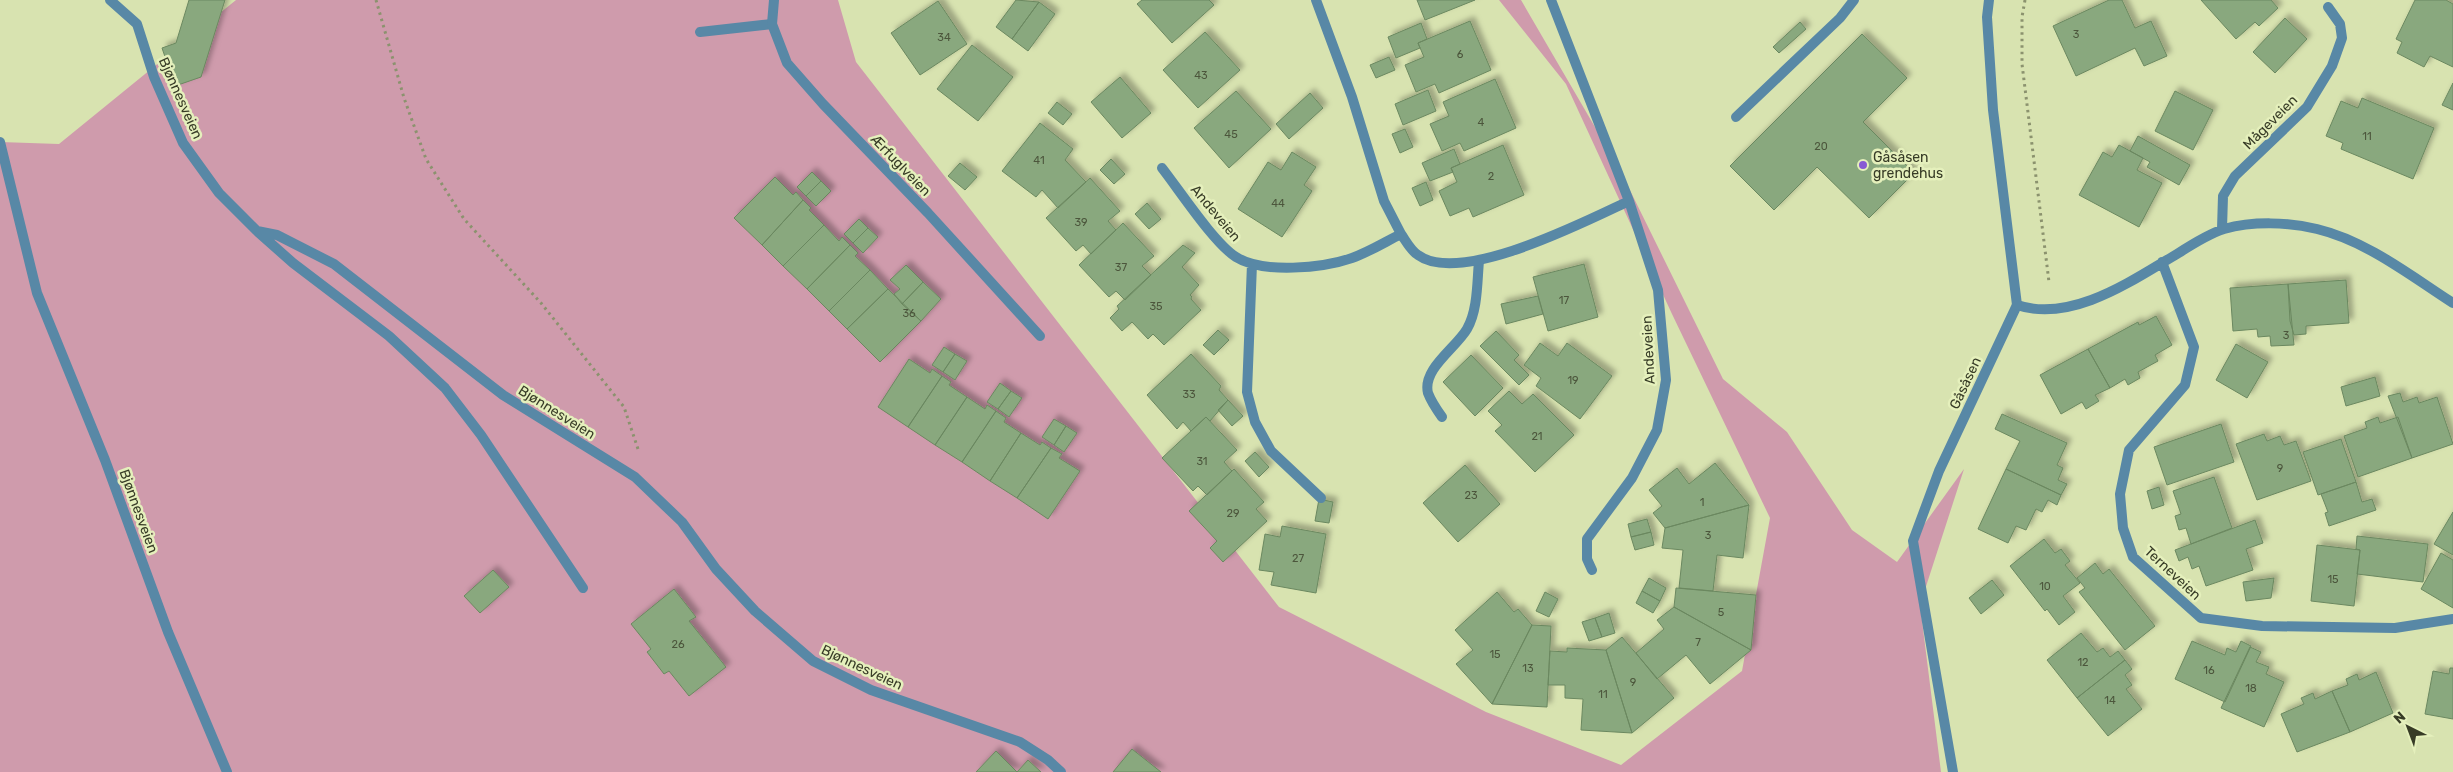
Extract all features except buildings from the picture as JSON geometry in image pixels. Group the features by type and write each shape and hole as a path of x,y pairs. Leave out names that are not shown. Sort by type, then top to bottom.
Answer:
{"street":[{"name":"Bjønnesveien","path":"110,0 136,24 154,77 183,143 219,193 257,231 277,235 334,264 503,395 635,477 682,522 716,569 755,612 812,661 871,690 1020,742 1048,760 1061,772"},
{"name":"Ærfuglveien","path":"774,0 772,24 787,63 822,104 928,213 1040,336"},
{"path":"1316,0 1352,98 1384,201 1401,234 1418,256 1442,263 1479,261 1541,242 1629,201"},
{"name":"Andeveien","path":"1551,0 1629,201 1658,290 1666,380 1657,430 1632,478 1587,539 1586,558 1592,570"},
{"path":"1736,117 1840,18 1854,0"},
{"path":"1989,0 1987,17 1993,110 2017,305 2033,310 2053,310 2084,301 2129,284 2162,262 2222,229 2250,224 2318,229 2357,243 2453,303"},
{"name":"Mågeveien","path":"2222,229 2223,196 2235,176 2307,106 2332,66 2342,38 2340,24 2328,7"},
{"path":"700,32 772,24"},
{"name":"Bjønnesveien","path":"0,142 37,292 105,460 168,632 226,772"},
{"name":"Andeveien","path":"1162,168 1214,235 1235,256 1252,264 1296,268 1352,258 1401,234"},
{"path":"257,231 293,262 390,336 445,388 481,435 583,588"},
{"path":"1442,417 1428,394 1427,382 1467,329 1474,308 1479,261"},
{"name":"Terneveien","path":"2162,262 2194,348 2185,385 2129,450 2120,494 2123,528 2134,558 2201,618 2262,626 2395,628 2453,619"},
{"path":"1252,264 1247,392 1256,422 1271,451 1321,498"},
{"name":"Gåsåsen","path":"1953,772 1913,541 1939,471 2017,305"}],"path":[{"path":"376,0 404,98 426,159 464,219 541,303 624,407 641,460 635,477"},
{"path":"2025,0 2022,17 2022,64 2053,310"}],"shaded area":[{"path":"236,0 838,0 856,62 1279,607 1486,712 1621,765 1742,671 1770,518 1672,314 1566,84 1499,0 1521,0 1620,170 1723,379 1787,432 1852,530 1897,562 1964,469 1920,605 1941,772 0,772 0,142 59,144"}],"place":[{"name":"Gåsåsen grendehus","path":"1863,165"}]}
